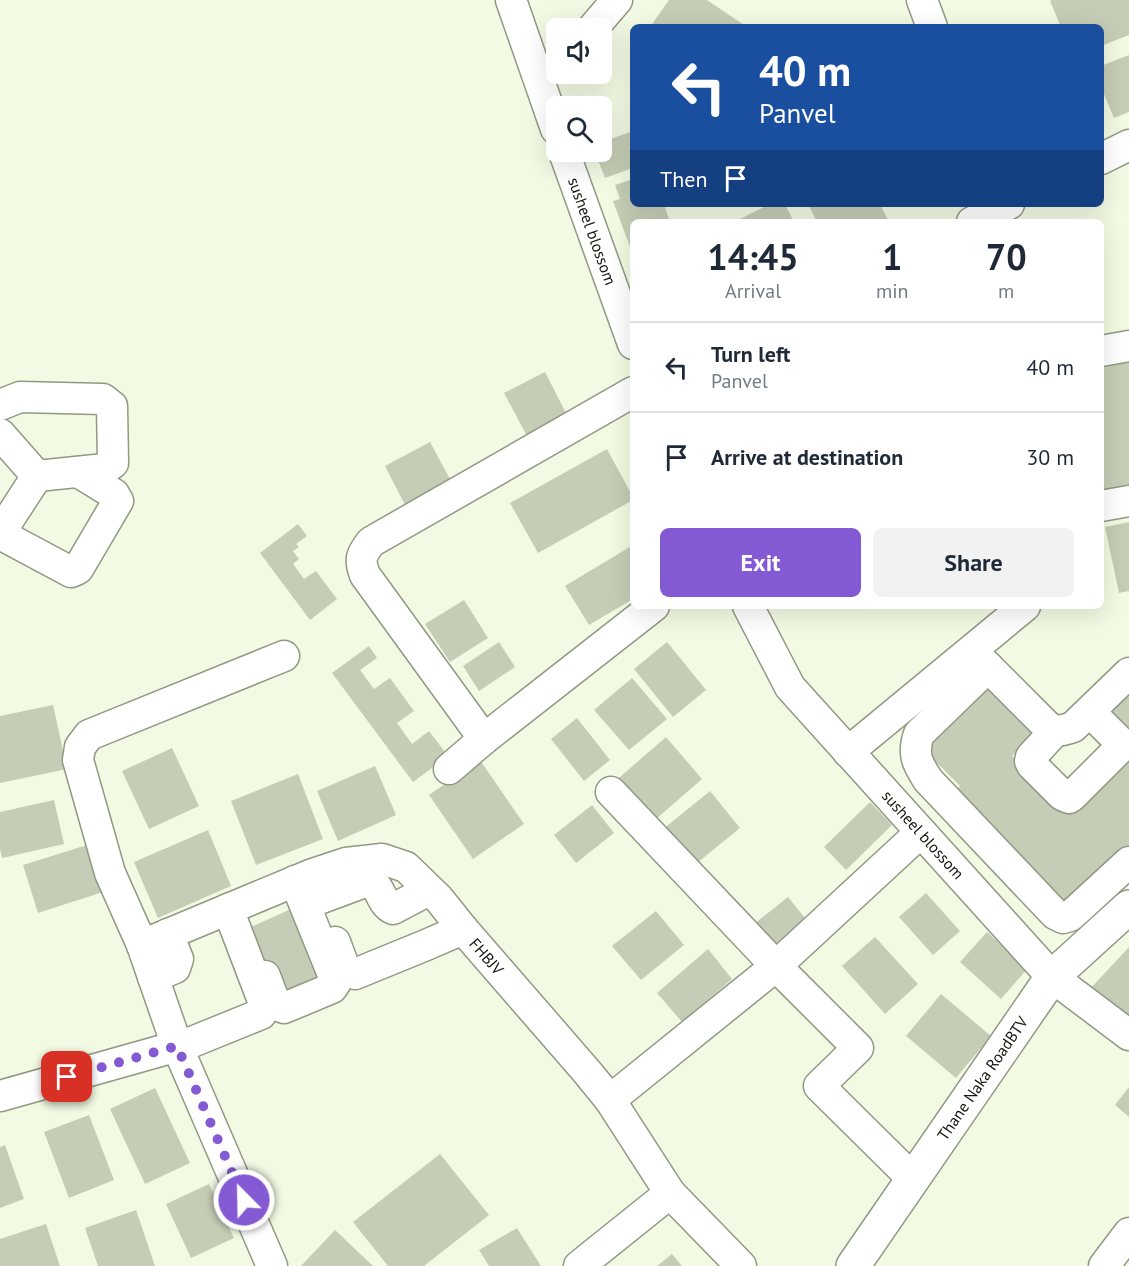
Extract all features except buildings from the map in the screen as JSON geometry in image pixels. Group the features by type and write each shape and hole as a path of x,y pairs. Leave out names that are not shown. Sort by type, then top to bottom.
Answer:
{"main road":[{"name":"Thane Naka RoadBTV","path":"853,1266 1052,977 1129,907"}],"street":[{"path":"511,0 546,73"},
{"path":"602,18 617,0"},
{"path":"922,0 931,24"},
{"path":"1104,158 1129,145"},
{"name":"susheel blossom","path":"568,162 630,336"},
{"path":"977,219 998,207"},
{"path":"1104,350 1129,346"},
{"path":"484,739 365,575 360,563 363,552 371,542 630,394"},
{"path":"0,405 20,397 103,399 112,406 113,463 105,470 38,476"},
{"path":"0,435 38,476"},
{"path":"38,476 0,533 71,572 78,570 118,501 114,494 78,472"},
{"path":"1104,505 1129,501"},
{"path":"449,769 650,609"},
{"name":"susheel blossom","path":"750,609 789,687 1052,977 1129,1035"},
{"path":"1022,609 919,734 915,754 921,769 928,780 1055,914 1063,918 1070,916 1129,862"},
{"path":"272,1266 166,987 178,959 155,940 110,873 78,760 80,747 89,735 284,656"},
{"path":"848,752 980,659"},
{"path":"980,659 1049,728 1055,730 1073,727 1129,673"},
{"path":"1055,730 1030,760 1032,765 1062,795 1069,798 1119,749 1120,745 1119,741 1090,712"},
{"path":"611,792 776,966 858,1048 819,1086 913,1179"},
{"path":"610,1101 776,966 921,832"},
{"name":"FHBJV","path":"155,940 233,907 332,880 382,859 406,867 430,891 588,1073 610,1101 670,1193 741,1266"},
{"path":"332,880 370,880 388,907 393,909 430,891"},
{"path":"233,907 276,1005 284,1008 332,987 336,982 332,880"},
{"path":"332,880 345,969 355,974 463,929"},
{"path":"419,948 403,921 430,891"},
{"path":"0,1096 187,1043 261,1014 265,1006 233,907"},
{"path":"579,1266 670,1193"},
{"path":"1104,1266 1129,1233"}],"route":[{"path":"67,1077 177,1046 244,1200"}]}
